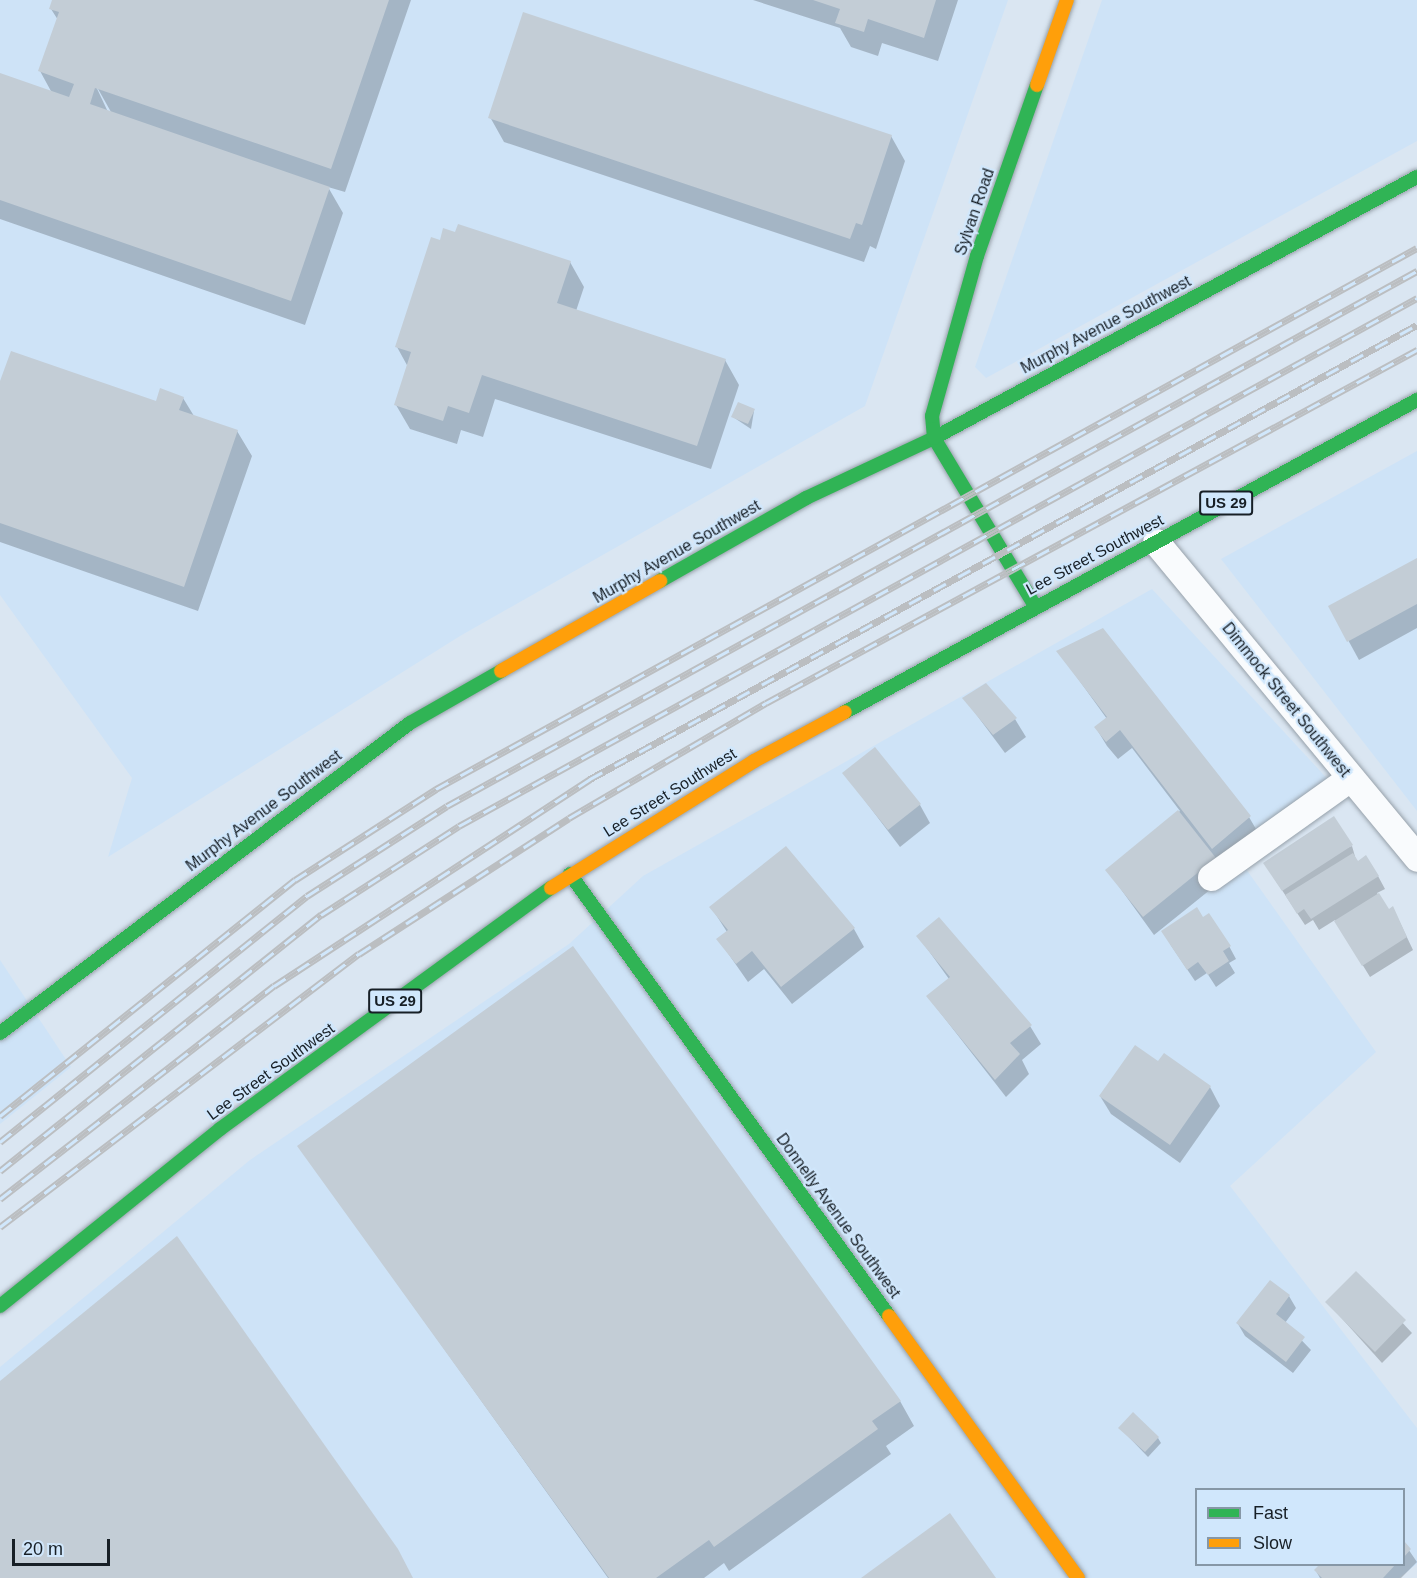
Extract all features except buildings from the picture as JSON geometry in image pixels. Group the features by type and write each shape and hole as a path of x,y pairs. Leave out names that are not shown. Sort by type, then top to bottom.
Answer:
{"street":[{"name":"Sylvan Road","path":"934,438 937,385 1066,0"},
{"name":"Murphy Avenue Southwest","path":"0,1033 100,954 410,723 806,498 934,438 1417,177"},
{"name":"Lee Street Southwest","path":"0,1306 220,1129 570,874 754,761 1417,400"},
{"path":"934,438 1035,606"},
{"name":"Dimmock Street Southwest","path":"1155,542 1417,858"},
{"path":"1211,877 1350,778"},
{"name":"Donnelly Avenue Southwest","path":"570,874 1078,1578"}],"shaded area":[{"path":"0,0 1008,0 865,406 460,636 108,857 132,778 0,595"},
{"path":"1102,0 1417,0 1417,141 986,378 975,367"},
{"path":"1417,451 1417,811 1221,559"},
{"path":"1152,589 1346,799 1246,869 1376,1052 1230,1186 1417,1428 1417,1564 1399,1578 0,1578 0,1367 250,1160 569,944 643,876"},
{"path":"0,960 71,1067 0,1124"}],"railway":[{"path":"0,1116 295,880 436,789 1417,248"},
{"path":"0,1142 307,896 447,806 1417,271"},
{"path":"0,1171 321,915 459,826 1417,298"},
{"path":"0,1199 274,986 590,779 1417,325"},
{"path":"0,1227 359,954 569,818 766,703 1417,350"}],"traffic: fast":[{"path":"1035,606 934,438 932,416 977,256 1037,85"},
{"path":"660,581 806,498 934,438 1417,177"},
{"path":"845,712 1417,400"},
{"path":"0,1033 410,723 501,671"},
{"path":"570,874 889,1316"},
{"path":"0,1306 220,1129 551,888"}],"traffic: slow":[{"path":"1037,85 1067,0"},
{"path":"501,671 660,581"},
{"path":"551,888 754,761 845,712"},
{"path":"889,1316 1078,1578"}]}
